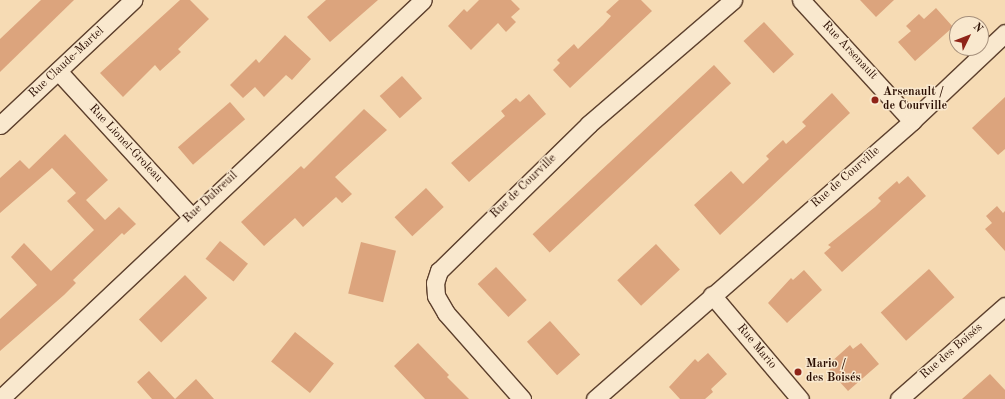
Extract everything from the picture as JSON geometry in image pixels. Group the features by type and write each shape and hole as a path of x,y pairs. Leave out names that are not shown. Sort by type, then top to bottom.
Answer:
{"street":[{"name":"Rue Claude-Martel","path":"0,125 133,0"},
{"name":"Rue Dubreuil","path":"0,399 191,216 423,0"},
{"name":"Rue de Courville","path":"522,399 446,313 436,296 435,283 439,271 589,124 733,0"},
{"name":"Rue Arsenault","path":"801,0 912,121"},
{"name":"Rue de Courville","path":"595,399 912,121 1005,33"},
{"name":"Rue Lionel-Groleau","path":"58,71 191,216"},
{"name":"Rue Mario","path":"712,295 800,399"},
{"name":"Rue des Boisés","path":"899,399 1005,306"}],"building":[{"path":"41,0 74,0 0,72 0,39"},
{"path":"180,0 190,0 209,19 178,49 181,52 160,71 155,65 123,97 100,73"},
{"path":"326,0 378,0 330,42 307,17"},
{"path":"479,0 511,0 520,9 511,17 516,22 506,32 498,23 471,50 448,26 464,9 467,12"},
{"path":"619,0 641,0 652,11 570,88 553,70 560,63 557,60 574,44 578,49 603,25 611,16 606,12"},
{"path":"860,0 894,0 876,17"},
{"path":"936,8 949,23 949,31 915,61 898,42 911,31 906,26 919,14 924,19"},
{"path":"764,22 794,54 774,73 744,41"},
{"path":"285,35 311,59 292,80 286,75 264,97 255,87 243,98 230,85 256,59 259,63"},
{"path":"714,65 731,83 550,252 533,234"},
{"path":"402,76 422,98 400,118 380,96"},
{"path":"832,93 850,113 720,235 694,205 731,171 743,184 769,159 766,156 783,140 786,144 806,126 802,122"},
{"path":"529,94 546,114 469,182 451,163 505,116 501,111 516,98 520,102"},
{"path":"1005,97 1005,149 998,155 972,128"},
{"path":"230,102 245,119 193,165 178,147"},
{"path":"364,109 387,130 335,177 352,194 342,203 336,197 303,227 295,218 264,246 241,222 301,166 304,169"},
{"path":"65,134 108,180 86,200 105,220 119,207 136,224 124,235 122,233 73,280 76,283 64,295 0,351 0,319 37,285 11,257 24,243 51,271 94,230 67,201 76,193 52,168 0,213 0,178 20,160 29,169"},
{"path":"908,176 926,196 842,272 824,253 831,247 828,245 875,207 881,201 878,198 897,181 899,184"},
{"path":"426,188 444,207 412,236 395,217"},
{"path":"997,206 1003,213 1005,211 1005,251 985,229 992,223 986,216"},
{"path":"220,241 248,264 234,282 206,259"},
{"path":"361,242 396,251 383,302 348,293"},
{"path":"656,244 680,270 641,306 617,280"},
{"path":"496,267 527,300 508,317 478,284"},
{"path":"929,269 954,297 906,341 881,312"},
{"path":"804,270 822,290 787,323 768,303 791,278 793,280"},
{"path":"185,275 207,298 161,342 139,319"},
{"path":"550,321 580,354 557,375 527,342"},
{"path":"295,332 334,363 310,393 271,362"},
{"path":"418,343 449,375 447,377 469,399 425,399 394,366"},
{"path":"861,343 879,364 848,391 829,370 834,366 831,362 850,345 853,349"},
{"path":"708,353 727,374 711,389 713,392 705,399 680,399 669,387 695,359 698,362"},
{"path":"149,371 175,399 152,399 137,382"},
{"path":"990,374 1005,390 1005,399 962,399"},
{"path":"196,379 214,399 175,399"}],"place":[{"name":"Arsenault / de Courville","path":"875,100"},
{"name":"Mario / des Boisés","path":"798,372"}]}
